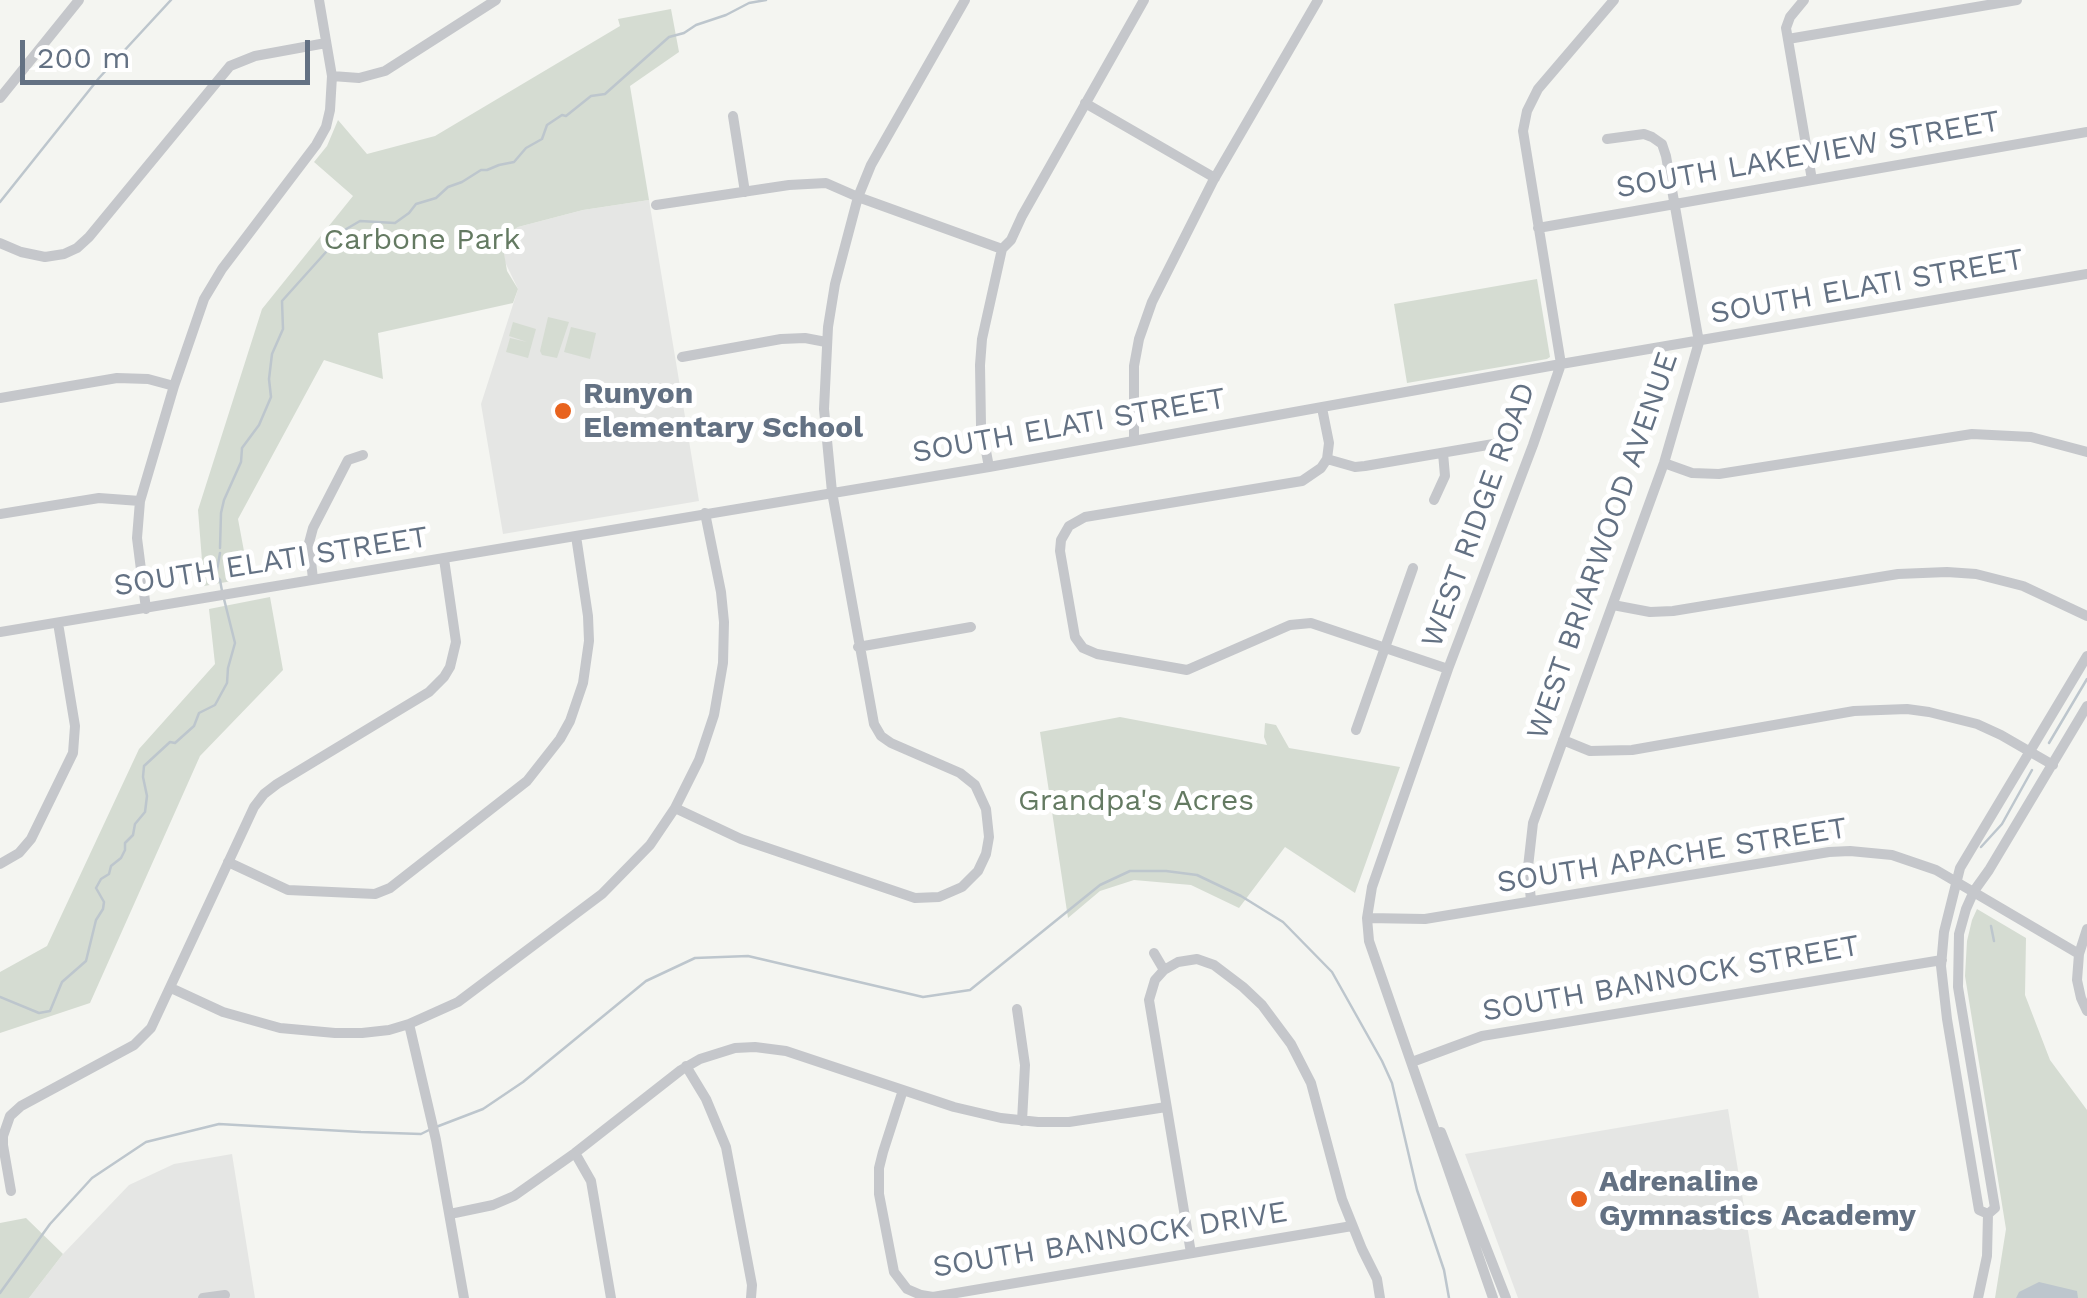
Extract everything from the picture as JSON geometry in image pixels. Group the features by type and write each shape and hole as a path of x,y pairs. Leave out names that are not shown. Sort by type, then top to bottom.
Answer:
{"street":[{"path":"1,94 79,0"},
{"path":"146,609 137,538 140,502 174,386 210,287 326,126 332,76 319,0"},
{"path":"332,76 360,78 384,71 496,0"},
{"path":"675,808 741,839 915,898 952,893 970,881 982,864 988,844 986,809 975,785 960,774 891,743 881,736 872,717 832,492 824,410 826,342 835,284 858,197 871,165 965,0"},
{"path":"988,467 981,425 980,364 1002,249 1011,240 1144,0"},
{"path":"1134,440 1132,386 1139,339 1152,302 1215,178 1318,0"},
{"name":"WEST RIDGE ROAD","path":"1493,1298 1370,941 1366,918 1372,887 1448,669 1561,364 1523,131 1527,111 1538,89 1614,0"},
{"path":"1804,0 1787,24 1812,180"},
{"path":"1788,39 2018,0"},
{"path":"0,243 44,257 77,248 230,66 255,56 326,42"},
{"path":"1085,103 1215,178"},
{"path":"733,116 745,192"},
{"name":"SOUTH LAKEVIEW STREET","path":"1538,228 2087,132"},
{"name":"WEST BRIARWOOD AVENUE","path":"1531,901 1530,835 1664,463 1699,342 1662,144 1644,134 1608,139"},
{"path":"656,204 789,184 826,183 1002,249"},
{"name":"SOUTH ELATI STREET","path":"0,632 988,467 2087,274"},
{"path":"682,357 781,339 826,342"},
{"path":"0,398 118,378 148,379 174,386"},
{"path":"1322,408 1329,443 1327,459 1302,481 1085,517 1073,523 1060,546 1078,642 1088,651 1176,670 1197,667 1290,625 1312,623 1448,669"},
{"path":"1664,463 1692,473 1719,474 1972,434 2031,437 2087,452"},
{"path":"1327,459 1355,467 1510,441"},
{"path":"1434,500 1445,476 1443,453"},
{"path":"313,579 309,550 313,528 348,460 363,456"},
{"path":"0,514 99,498 140,502"},
{"path":"171,988 222,1012 280,1028 362,1034 409,1024 469,996 602,894 650,845 675,808 699,760 714,715 723,662 724,622 706,513"},
{"path":"228,862 288,890 375,894 390,888 527,781 560,740 583,684 588,616 576,536"},
{"path":"10,1191 3,1136 10,1116 21,1106 134,1045 150,1028 254,807 264,794 429,692 444,677 456,642 444,559"},
{"path":"1356,730 1414,568"},
{"path":"1613,605 1650,612 1673,611 1898,574 1946,572 1976,574 2023,586 2087,616"},
{"path":"0,864 19,853 31,839 73,753 75,726 58,623"},
{"path":"858,647 971,628"},
{"path":"1988,1214 1980,1210 1943,994 1944,932 1960,868 2087,656"},
{"path":"1978,1298 1987,1256 1988,1214 1995,1208 1957,971 1959,934 1974,891 2087,706"},
{"path":"1563,740 1590,751 1632,750 1854,711 1907,709 1976,724 2053,765"},
{"name":"SOUTH APACHE STREET","path":"1366,918 1425,919 1850,851 1892,855 1936,870 2080,954"},
{"path":"2087,929 2078,980 2087,1011"},
{"path":"1154,953 1164,970"},
{"path":"1191,1253 1149,1010 1152,987 1164,970 1178,962 1197,959 1214,965 1244,987 1292,1044 1311,1083 1336,1178 1352,1226 1377,1280 1380,1298"},
{"name":"SOUTH BANNOCK STREET","path":"1412,1062 1482,1036 1942,960"},
{"path":"1017,1010 1025,1065 1022,1121"},
{"path":"409,1024 432,1120 464,1298"},
{"path":"450,1214 514,1196 686,1066 720,1051 755,1047 786,1051 980,1114 1022,1121 1069,1122 1166,1108"},
{"name":"WEST RIDGE ROAD","path":"1412,1062 1506,1298"},
{"path":"686,1066 706,1099 726,1148 752,1285 751,1298"},
{"path":"1956,1074 1972,1072"},
{"name":"SOUTH BANNOCK DRIVE","path":"904,1090 879,1168 878,1194 894,1272 913,1292 933,1297 1352,1226"},
{"path":"575,1153 591,1181 610,1298"},
{"path":"203,1298 225,1295"}],"shaded area":[{"path":"649,200 699,501 503,534 481,404 518,289 505,262 505,239 518,227 583,210"},
{"path":"1728,1109 1759,1298 1518,1298 1465,1154"},
{"path":"232,1154 255,1298 29,1298 63,1254 129,1185 174,1164"},
{"path":"2039,1282 2077,1291 2078,1298 2016,1298 2019,1292"}],"green space":[{"name":"Carbone Park","path":"671,9 679,52 630,86 649,200 583,210 518,227 509,233 503,247 507,271 518,289 513,303 378,333 383,379 324,360 238,519 249,578 204,586 198,510 262,309 353,196 314,162 327,146 338,120 367,154 435,136 620,26 618,19"},
{"path":"1537,279 1550,357 1407,383 1394,304"},
{"path":"548,317 569,322 557,358 540,351"},
{"path":"513,322 536,329 528,358 506,352 510,338 527,342 509,336"},
{"path":"571,327 596,333 590,359 564,352"},
{"path":"270,597 283,670 200,756 90,1003 0,1033 0,972 47,946 139,749 215,664 209,609"},
{"name":"Grandpa's Acres","path":"1120,717 1267,745 1265,723 1276,725 1289,748 1400,767 1355,893 1285,847 1239,908 1191,885 1134,880 1100,891 1068,918 1040,732"},
{"path":"1977,909 2026,938 2025,995 2050,1060 2087,1110 2087,1298 1995,1298 2006,1229 1965,976 1967,941"},
{"path":"26,1218 63,1254 29,1298 0,1298 0,1223"}],"waterway":[{"path":"0,202 99,78 171,0"},
{"path":"220,548 224,500 241,462 242,448 259,425 271,397 272,354 283,329 282,301 326,252 336,235 360,221 395,223 416,204 436,198 481,170 514,162 526,148 542,139 547,125 591,96 605,94 669,37 749,3 766,0"},
{"path":"220,553 216,576 222,591"},
{"path":"0,997 39,1013 50,1011 62,982 86,961 104,902 96,888 121,858 125,843 145,812 144,766 194,726 199,713 215,705 227,683 235,643 224,599"},
{"path":"2049,743 2087,679"},
{"path":"1981,847 2002,824 2032,770"},
{"path":"436,1127 483,1109 523,1082 646,981 695,958 748,956 923,997 970,990 1100,885 1130,871 1197,875 1283,922 1332,972 1392,1083 1417,1190 1444,1270 1449,1298"},
{"path":"1991,926 1994,941"},
{"path":"0,1293 50,1224 92,1178 146,1142 219,1124 421,1134 429,1130"}],"place":[{"name":"Runyon Elementary School","path":"563,411"},
{"name":"Adrenaline Gymnastics Academy","path":"1579,1199"}]}
